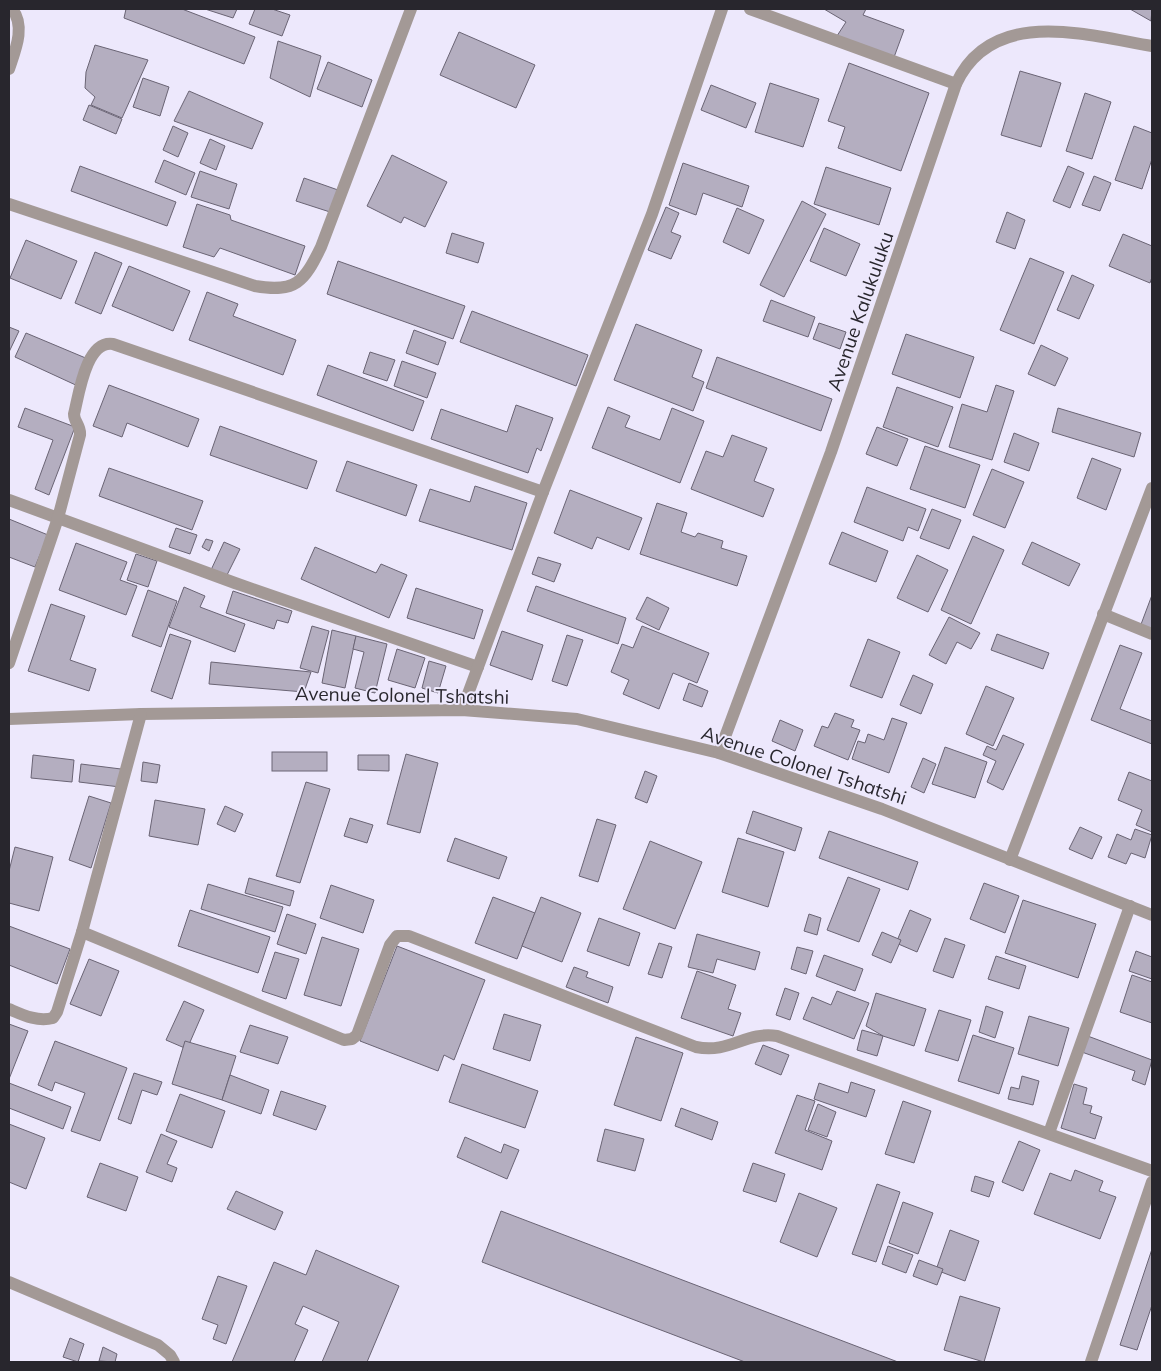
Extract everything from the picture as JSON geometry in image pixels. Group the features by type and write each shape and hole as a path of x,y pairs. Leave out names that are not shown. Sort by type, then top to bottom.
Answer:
{"street":[{"path":"9,204 255,286 273,289 293,286 308,271 322,247 410,9"},
{"path":"462,710 543,492 652,214 722,9"},
{"path":"750,9 956,84"},
{"path":"9,69 19,32 19,11"},
{"name":"Avenue Kalukuluku","path":"719,754 831,452 956,84 964,68 973,57 994,41 1008,35 1035,32 1084,35 1152,46"},
{"path":"9,663 58,518 80,435 81,430 74,419 74,414 87,363 100,346 108,343 543,492"},
{"path":"1010,860 1102,614 1152,488"},
{"path":"9,500 478,668"},
{"path":"1102,614 1152,634"},
{"name":"Avenue Colonel Tshatshi","path":"9,719 141,714 462,710 577,720 719,754 882,809 1152,915"},
{"path":"9,1009 38,1019 53,1018 57,1012 82,932 141,714"},
{"path":"1049,1133 1130,906"},
{"path":"82,932 344,1040 352,1039 357,1035 390,944 397,936 409,936 696,1047 720,1048 752,1036 768,1034 777,1036 1152,1171"},
{"path":"1091,1362 1152,1182"},
{"path":"9,1282 158,1345 170,1354 174,1362"}],"building":[{"path":"126,9 182,9 255,37 244,64 124,18"},
{"path":"205,9 237,9 233,18"},
{"path":"255,9 272,9 290,15 282,36 249,24"},
{"path":"824,9 866,9 863,15 904,30 893,60 835,39 846,22"},
{"path":"1130,9 1152,9 1151,21"},
{"path":"459,32 535,65 516,108 440,75"},
{"path":"278,41 321,56 310,97 270,78"},
{"path":"95,45 148,60 122,118 91,105 95,97 85,88 86,72"},
{"path":"328,62 372,80 362,107 317,89"},
{"path":"849,63 929,93 901,171 838,148 845,127 828,121"},
{"path":"1020,71 1061,83 1041,147 1001,135"},
{"path":"143,78 169,87 160,116 133,107"},
{"path":"770,83 819,99 803,147 755,132"},
{"path":"711,85 756,103 746,128 701,110"},
{"path":"189,91 263,123 252,149 174,121"},
{"path":"1085,93 1111,102 1092,159 1066,151"},
{"path":"89,105 122,119 116,134 83,120"},
{"path":"173,126 188,133 178,157 163,150"},
{"path":"1134,126 1152,133 1152,159 1142,189 1115,180"},
{"path":"210,139 225,146 216,170 200,163"},
{"path":"392,155 447,182 425,227 404,217 401,223 367,206"},
{"path":"164,160 195,173 186,195 155,182"},
{"path":"683,163 749,186 742,207 703,193 696,215 669,205"},
{"path":"80,166 176,202 167,226 71,191"},
{"path":"1068,166 1084,173 1070,208 1053,201"},
{"path":"826,167 891,188 879,225 814,204"},
{"path":"200,171 237,184 229,209 191,197"},
{"path":"1094,176 1111,183 1100,211 1082,205"},
{"path":"304,178 338,190 330,212 296,201"},
{"path":"802,201 826,214 784,297 760,285"},
{"path":"197,204 230,215 231,220 305,246 295,275 220,248 214,257 183,247"},
{"path":"666,207 679,213 671,232 681,236 671,259 648,250"},
{"path":"737,208 764,220 749,254 723,242"},
{"path":"1007,212 1025,220 1015,249 996,242"},
{"path":"824,228 860,244 846,276 810,261"},
{"path":"452,233 484,243 478,263 446,253"},
{"path":"1123,234 1152,246 1152,277 1150,283 1109,266"},
{"path":"26,240 77,261 61,299 10,278"},
{"path":"95,252 122,263 101,314 75,303"},
{"path":"1030,258 1064,272 1034,344 1000,330"},
{"path":"338,261 465,306 453,339 327,294"},
{"path":"129,266 190,291 173,331 112,306"},
{"path":"1072,275 1094,285 1079,319 1057,310"},
{"path":"207,292 238,304 233,316 296,340 283,375 189,340"},
{"path":"771,300 815,317 808,337 763,321"},
{"path":"472,311 588,355 576,386 460,342"},
{"path":"819,323 846,332 840,349 813,339"},
{"path":"636,324 702,350 692,377 704,382 693,411 614,380"},
{"path":"9,327 19,331 9,352"},
{"path":"414,330 446,342 438,365 406,353"},
{"path":"26,333 88,359 80,387 15,357"},
{"path":"906,334 974,357 960,398 892,374"},
{"path":"1041,345 1068,358 1055,386 1028,374"},
{"path":"370,352 395,360 387,381 363,373"},
{"path":"717,357 832,399 821,431 706,388"},
{"path":"402,361 436,373 427,398 394,386"},
{"path":"328,365 424,401 413,431 317,395"},
{"path":"109,385 199,419 188,447 127,423 122,437 93,426"},
{"path":"996,385 1014,391 992,460 949,447 962,404 987,412"},
{"path":"897,387 953,407 938,447 883,427"},
{"path":"516,405 553,418 541,451 537,448 528,473 431,439 441,409 507,432"},
{"path":"608,407 630,416 625,427 660,440 672,408 704,421 680,483 592,448"},
{"path":"25,408 75,427 49,495 35,489 53,440 18,427"},
{"path":"1058,408 1141,433 1134,457 1052,432"},
{"path":"220,426 317,461 307,489 210,455"},
{"path":"877,427 908,439 897,466 866,454"},
{"path":"1014,433 1039,443 1029,471 1004,462"},
{"path":"732,435 767,448 754,481 774,489 763,517 691,489 706,451 723,457"},
{"path":"925,446 980,465 965,508 910,489"},
{"path":"1092,458 1121,469 1106,510 1077,498"},
{"path":"347,461 417,485 406,516 336,491"},
{"path":"109,468 203,501 192,530 99,496"},
{"path":"992,469 1024,482 1005,528 973,515"},
{"path":"475,486 527,503 512,550 419,521 430,489 470,502"},
{"path":"867,487 926,509 918,531 908,527 903,541 854,522"},
{"path":"570,490 642,518 629,550 597,537 592,549 554,533"},
{"path":"657,503 687,513 681,532 695,537 698,533 723,541 721,548 747,556 737,586 640,554"},
{"path":"932,509 961,520 949,549 920,538"},
{"path":"9,519 48,535 35,567 9,557"},
{"path":"176,528 197,535 190,554 169,547"},
{"path":"842,532 888,551 876,582 829,564"},
{"path":"973,536 1004,550 971,624 941,610"},
{"path":"206,539 213,541 209,551 202,547"},
{"path":"224,542 240,549 226,577 211,570"},
{"path":"1032,542 1080,564 1069,586 1022,564"},
{"path":"76,543 127,562 120,580 137,586 126,615 59,590"},
{"path":"315,547 376,573 381,564 407,575 389,618 301,579"},
{"path":"136,554 157,561 148,587 127,580"},
{"path":"917,555 948,570 928,612 897,598"},
{"path":"538,557 561,564 554,582 532,574"},
{"path":"536,586 626,618 618,644 527,611"},
{"path":"184,587 205,596 200,607 245,624 235,652 169,627"},
{"path":"416,588 483,610 474,639 407,618"},
{"path":"148,590 177,601 161,647 132,636"},
{"path":"233,591 292,611 288,623 277,620 274,629 226,613"},
{"path":"1152,595 1152,632 1140,627"},
{"path":"647,597 669,608 659,630 636,619"},
{"path":"51,604 85,616 70,660 96,669 89,691 28,671"},
{"path":"949,617 980,633 971,649 957,642 946,664 929,655"},
{"path":"312,626 329,631 318,673 300,668"},
{"path":"642,626 709,653 697,683 673,673 659,709 623,694 629,680 611,672 622,644 633,648"},
{"path":"332,630 356,636 345,688 322,683"},
{"path":"502,631 543,645 532,680 490,665"},
{"path":"170,634 191,641 172,699 151,691"},
{"path":"997,634 1049,653 1043,669 991,650"},
{"path":"567,635 583,640 567,686 552,681"},
{"path":"356,636 387,644 375,693 355,688 364,652 353,649"},
{"path":"868,639 900,652 882,698 850,686"},
{"path":"1120,645 1142,653 1120,709 1152,721 1152,744 1091,720"},
{"path":"397,649 425,658 415,688 388,680"},
{"path":"429,661 446,666 438,693 422,688"},
{"path":"211,662 311,672 304,692 209,684"},
{"path":"913,675 933,684 921,714 900,705"},
{"path":"689,683 708,691 702,707 683,700"},
{"path":"986,686 1014,698 993,746 966,734"},
{"path":"835,713 854,720 851,727 860,730 848,760 814,746 822,726 828,728"},
{"path":"892,718 907,723 889,773 852,759 858,741 865,743 868,734 884,740"},
{"path":"780,720 803,730 795,751 772,741"},
{"path":"1003,735 1024,744 1003,790 987,782 996,761 983,755 987,746 996,750"},
{"path":"945,747 987,762 975,798 932,784"},
{"path":"272,752 327,752 327,771 272,771"},
{"path":"406,754 438,763 420,833 387,824"},
{"path":"33,755 74,760 72,782 31,778"},
{"path":"358,755 389,755 389,771 358,770"},
{"path":"923,758 936,764 924,793 911,787"},
{"path":"143,762 160,765 157,783 141,781"},
{"path":"81,764 121,769 120,787 79,782"},
{"path":"645,771 657,776 647,803 635,798"},
{"path":"1129,772 1152,781 1152,832 1136,825 1142,810 1118,800"},
{"path":"306,782 330,789 300,883 276,876"},
{"path":"89,796 111,803 91,868 69,860"},
{"path":"155,800 205,809 198,845 149,836"},
{"path":"225,806 243,814 235,832 217,824"},
{"path":"753,811 802,828 795,851 746,833"},
{"path":"350,818 373,825 367,843 344,836"},
{"path":"597,819 616,825 598,882 579,876"},
{"path":"1080,827 1102,837 1092,859 1069,849"},
{"path":"1135,829 1152,835 1145,858 1131,853 1126,864 1108,857 1117,834 1131,840"},
{"path":"829,831 918,862 908,890 819,858"},
{"path":"455,838 507,857 499,879 447,861"},
{"path":"738,838 784,852 768,907 722,892"},
{"path":"650,841 702,862 675,929 623,909"},
{"path":"15,847 53,857 39,911 9,903 9,871"},
{"path":"848,877 880,889 859,942 827,930"},
{"path":"249,878 294,891 290,906 245,893"},
{"path":"984,883 1019,896 1005,933 970,919"},
{"path":"208,884 283,907 275,932 201,909"},
{"path":"331,885 374,900 363,933 320,918"},
{"path":"493,897 535,913 517,959 475,943"},
{"path":"541,897 581,913 562,962 522,946"},
{"path":"1023,900 1096,924 1078,978 1005,953"},
{"path":"190,910 270,937 258,973 178,946"},
{"path":"910,910 931,919 917,952 896,943"},
{"path":"287,914 316,924 306,954 277,944"},
{"path":"809,914 821,918 817,935 804,931"},
{"path":"599,918 640,933 629,966 587,951"},
{"path":"9,926 70,949 57,984 9,965"},
{"path":"882,932 901,940 891,963 872,955"},
{"path":"697,934 760,952 755,970 717,959 713,973 688,967"},
{"path":"322,937 359,949 341,1006 304,995"},
{"path":"945,938 965,945 953,978 933,971"},
{"path":"659,943 672,947 662,978 648,974"},
{"path":"397,946 485,980 454,1060 444,1055 438,1071 360,1041"},
{"path":"797,947 813,951 806,974 791,969"},
{"path":"1136,951 1152,957 1152,979 1129,971"},
{"path":"275,952 299,959 286,999 262,991"},
{"path":"824,955 863,969 855,991 816,976"},
{"path":"996,956 1026,966 1019,989 988,979"},
{"path":"89,959 119,971 101,1016 70,1004"},
{"path":"574,967 588,972 586,977 613,987 608,1003 566,987"},
{"path":"697,971 736,985 728,1009 741,1013 733,1036 681,1018"},
{"path":"1132,975 1152,982 1152,1023 1120,1012"},
{"path":"785,988 799,993 790,1020 776,1015"},
{"path":"837,991 869,1003 854,1039 803,1019 812,997 831,1005"},
{"path":"876,993 926,1009 914,1046 883,1036 866,1026"},
{"path":"184,1001 204,1010 187,1049 166,1040"},
{"path":"986,1006 1003,1012 995,1038 979,1032"},
{"path":"939,1010 971,1020 958,1061 925,1051"},
{"path":"504,1014 541,1025 530,1061 493,1049"},
{"path":"1029,1016 1069,1028 1058,1066 1018,1054"},
{"path":"9,1024 28,1031 9,1079"},
{"path":"250,1025 288,1037 278,1064 240,1052"},
{"path":"862,1030 883,1036 877,1056 857,1050"},
{"path":"973,1035 1014,1048 999,1094 958,1081"},
{"path":"1085,1035 1152,1060 1145,1085 1132,1080 1135,1071 1079,1051"},
{"path":"636,1037 683,1053 661,1121 614,1105"},
{"path":"55,1041 127,1068 100,1141 71,1131 85,1093 55,1082 52,1091 38,1085"},
{"path":"185,1041 236,1056 222,1100 172,1084"},
{"path":"763,1045 789,1055 781,1075 755,1064"},
{"path":"462,1064 538,1091 525,1128 449,1102"},
{"path":"134,1073 162,1082 157,1095 142,1090 131,1124 118,1119"},
{"path":"230,1075 269,1090 261,1114 222,1100"},
{"path":"1022,1076 1039,1081 1033,1105 1008,1099 1011,1087 1019,1089"},
{"path":"851,1082 875,1090 866,1117 814,1099 819,1083 848,1093"},
{"path":"9,1083 71,1107 63,1129 9,1108"},
{"path":"1074,1084 1087,1088 1083,1104 1092,1106 1090,1113 1102,1117 1095,1139 1061,1128"},
{"path":"281,1091 326,1106 316,1130 273,1115"},
{"path":"180,1094 225,1111 212,1148 166,1131"},
{"path":"797,1095 815,1101 805,1130 832,1141 822,1170 775,1153"},
{"path":"903,1101 931,1111 914,1163 885,1154"},
{"path":"818,1104 836,1112 827,1137 808,1130"},
{"path":"681,1108 718,1122 712,1140 675,1126"},
{"path":"9,1124 45,1138 26,1189 9,1182"},
{"path":"605,1129 644,1139 635,1171 597,1161"},
{"path":"161,1134 177,1141 167,1164 177,1168 172,1182 146,1172"},
{"path":"465,1137 501,1153 504,1144 519,1150 507,1179 457,1157"},
{"path":"1019,1141 1040,1150 1023,1191 1002,1182"},
{"path":"100,1163 138,1177 126,1211 87,1197"},
{"path":"753,1163 785,1174 776,1202 743,1191"},
{"path":"1075,1170 1103,1181 1099,1191 1116,1197 1100,1239 1034,1214 1050,1173 1071,1181"},
{"path":"975,1176 994,1182 989,1197 971,1191"},
{"path":"877,1184 900,1192 876,1262 852,1254"},
{"path":"236,1191 283,1212 275,1230 227,1209"},
{"path":"799,1193 837,1208 817,1257 780,1242"},
{"path":"903,1202 933,1213 918,1254 889,1243"},
{"path":"501,1211 898,1362 745,1362 482,1262"},
{"path":"950,1230 979,1241 965,1281 936,1270"},
{"path":"888,1246 913,1255 906,1273 882,1264"},
{"path":"1152,1249 1152,1305 1137,1350 1120,1345"},
{"path":"316,1250 399,1286 367,1362 322,1362 339,1322 303,1306 295,1324 308,1330 294,1362 232,1362 274,1262 306,1275"},
{"path":"919,1260 943,1269 937,1285 913,1276"},
{"path":"218,1276 247,1286 226,1344 213,1339 218,1325 202,1319"},
{"path":"960,1296 1000,1308 984,1362 944,1350"},
{"path":"70,1338 84,1344 78,1362 63,1357"},
{"path":"103,1347 117,1354 115,1362 99,1361"}]}
